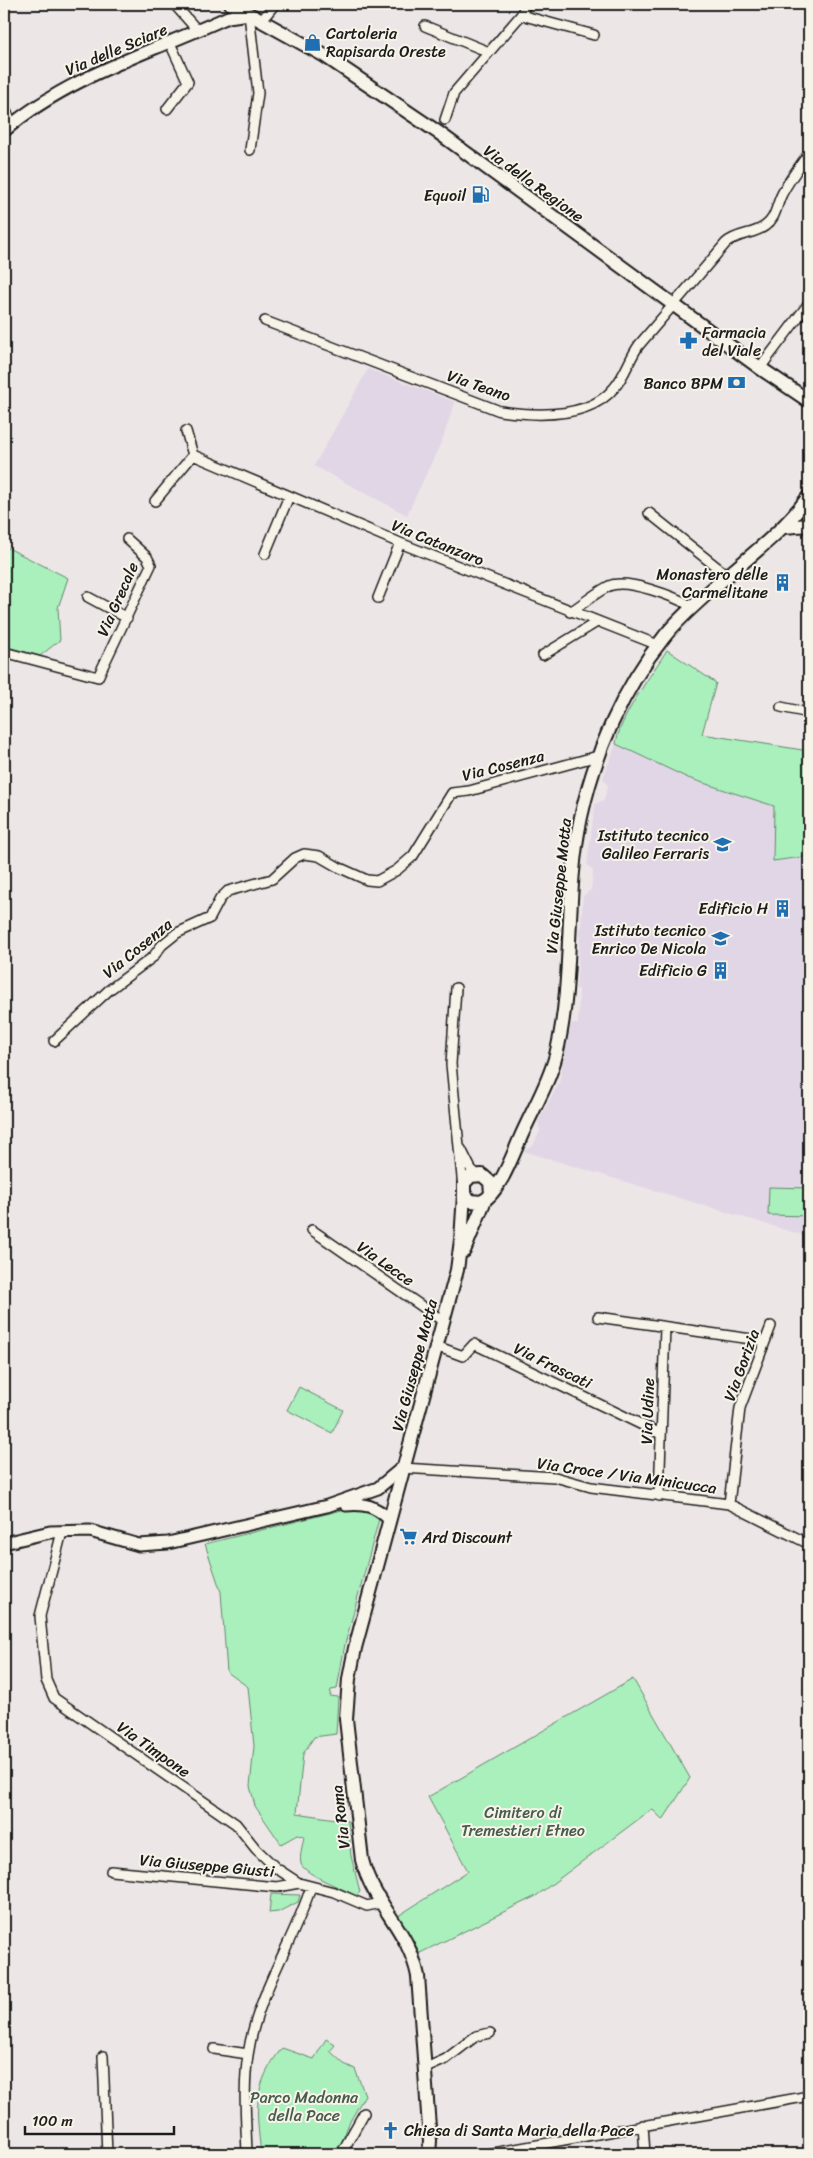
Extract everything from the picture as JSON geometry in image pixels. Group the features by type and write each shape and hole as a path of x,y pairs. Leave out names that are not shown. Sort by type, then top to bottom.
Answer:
{"main road":[{"name":"Via della Regione","path":"231,4 325,56 439,133 760,368 809,401"},
{"name":"Via Giuseppe Motta","path":"522,1133 548,1082 557,1054 564,1003 574,862 580,819 598,756 629,692 658,645 693,607 784,527 809,501"},
{"path":"784,527 809,525"},
{"path":"457,1270 462,1240 464,1191 467,1179 491,1173 499,1167 522,1133"},
{"path":"457,1270 488,1197 511,1159 522,1133"},
{"path":"479,1175 490,1182 488,1197"},
{"path":"464,1191 471,1201 476,1203 488,1197"},
{"name":"Via Giuseppe Motta","path":"402,1468 457,1270"},
{"name":"Via Roma","path":"402,1468 355,1648 349,1679 346,1719 362,1860 367,1879 380,1902 404,1936 415,1962 418,1976 430,2140 429,2154"}],"street":[{"path":"174,4 198,31"},
{"path":"262,20 275,4"},
{"path":"445,120 454,93 521,15 526,4"},
{"path":"250,14 258,93 250,150"},
{"name":"Via delle Sciare","path":"8,128 71,85 228,17 250,14"},
{"path":"521,15 594,35"},
{"path":"425,26 489,52"},
{"path":"167,109 188,82 170,43"},
{"path":"4,106 8,128"},
{"name":"Via Teano","path":"265,321 500,410 540,416 573,410 604,399 621,378 629,359 672,304 732,237 759,230 767,224 778,209 782,195 809,153"},
{"path":"760,368 809,303"},
{"path":"155,501 193,454 186,431"},
{"name":"Via Catanzaro","path":"193,454 400,543 570,612 658,645"},
{"path":"265,554 289,496"},
{"path":"649,513 728,576"},
{"name":"Via Grecale","path":"4,652 98,677 151,565 147,557 127,539"},
{"path":"378,598 400,543"},
{"path":"570,612 610,586 626,583 676,597 693,607"},
{"path":"88,597 127,618"},
{"path":"543,655 597,622"},
{"path":"781,707 809,714"},
{"name":"Via Cosenza","path":"54,1041 109,990 153,957 176,933 210,918 220,899 228,891 272,879 295,858 304,854 319,856 367,880 377,881 397,870 413,856 452,793 469,791 598,756"},
{"path":"456,988 451,1064 464,1191"},
{"path":"458,1142 468,1166 479,1175"},
{"name":"Via Lecce","path":"312,1230 443,1321"},
{"path":"598,1317 765,1341"},
{"name":"Via Gorizia","path":"729,1504 740,1408 771,1326"},
{"name":"Via Udine","path":"659,1496 665,1327"},
{"name":"Via Frascati","path":"436,1346 463,1356 474,1344 661,1434"},
{"path":"4,1542 34,1535 90,1532 128,1543 155,1544 327,1506 378,1488 402,1468"},
{"name":"Via Croce / Via Minicucca","path":"402,1468 554,1477 591,1487 729,1504 809,1544"},
{"path":"378,1488 394,1498"},
{"path":"327,1506 394,1498"},
{"path":"361,1503 378,1509 388,1519"},
{"name":"Via Timpone","path":"62,1532 40,1616 46,1680 54,1698 236,1824 256,1849 276,1868 298,1882 334,1892 367,1906 380,1902"},
{"name":"Via Giuseppe Giusti","path":"112,1871 277,1887 298,1882"},
{"path":"247,2154 246,2085 248,2054 266,1996 311,1887"},
{"path":"424,2069 446,2059 476,2036 490,2033"},
{"path":"214,2049 248,2054"},
{"path":"103,2056 107,2154"},
{"path":"486,2154 809,2096"},
{"path":"341,2154 364,2113"},
{"path":"644,2126 645,2154"}],"shaded area":[{"path":"368,369 455,402 443,438 407,515 314,466"},
{"path":"616,744 688,778 774,806 773,861 809,856 809,1237 523,1151 533,1146 540,1131 538,1121 559,1083 571,1024 578,1024 579,989 576,989 583,896 591,890 593,871 587,864 595,804 604,800 608,786 603,778"}],"green space":[{"path":"4,546 68,578 58,608 60,640 40,656 4,646"},
{"path":"667,650 716,683 702,734 809,751 809,856 773,861 774,806 688,778 616,744 618,734 629,710"},
{"path":"769,1187 809,1188 809,1216 768,1215"},
{"path":"299,1387 343,1410 332,1433 287,1410"},
{"path":"364,1508 376,1513 379,1519 345,1644 337,1689 331,1690 330,1696 338,1697 336,1734 314,1737 303,1754 297,1813 348,1821 351,1856 360,1892 356,1896 309,1873 301,1864 300,1857 304,1836 297,1835 281,1844 255,1806 250,1786 254,1746 248,1687 227,1672 221,1592 205,1544 342,1510"},
{"name":"Cimitero di Tremestieri Etneo","path":"633,1679 690,1778 663,1820 652,1809 536,1896 420,1953 398,1916 468,1871 428,1797"},
{"path":"271,1894 300,1895 298,1902 278,1912 269,1913"},
{"name":"Parco Madonna della Pace","path":"326,2039 335,2045 330,2051 344,2064 355,2069 365,2095 349,2123 339,2150 335,2154 261,2154 258,2098 265,2074 282,2048 314,2059"}],"place":[{"name":"Cartoleria Rapisarda Oreste","path":"312,42"},
{"name":"Equoil","path":"480,195"},
{"name":"Farmacia del Viale","path":"688,341"},
{"name":"Banco BPM","path":"737,383"},
{"name":"Monastero delle Carmelitane","path":"782,583"},
{"name":"Istituto tecnico Galileo Ferraris","path":"723,844"},
{"name":"Edificio H","path":"782,908"},
{"name":"Istituto tecnico Enrico De Nicola","path":"720,939"},
{"name":"Edificio G","path":"721,970"},
{"name":"Ard Discount","path":"408,1537"},
{"name":"Chiesa di Santa Maria della Pace","path":"390,2130"}]}
